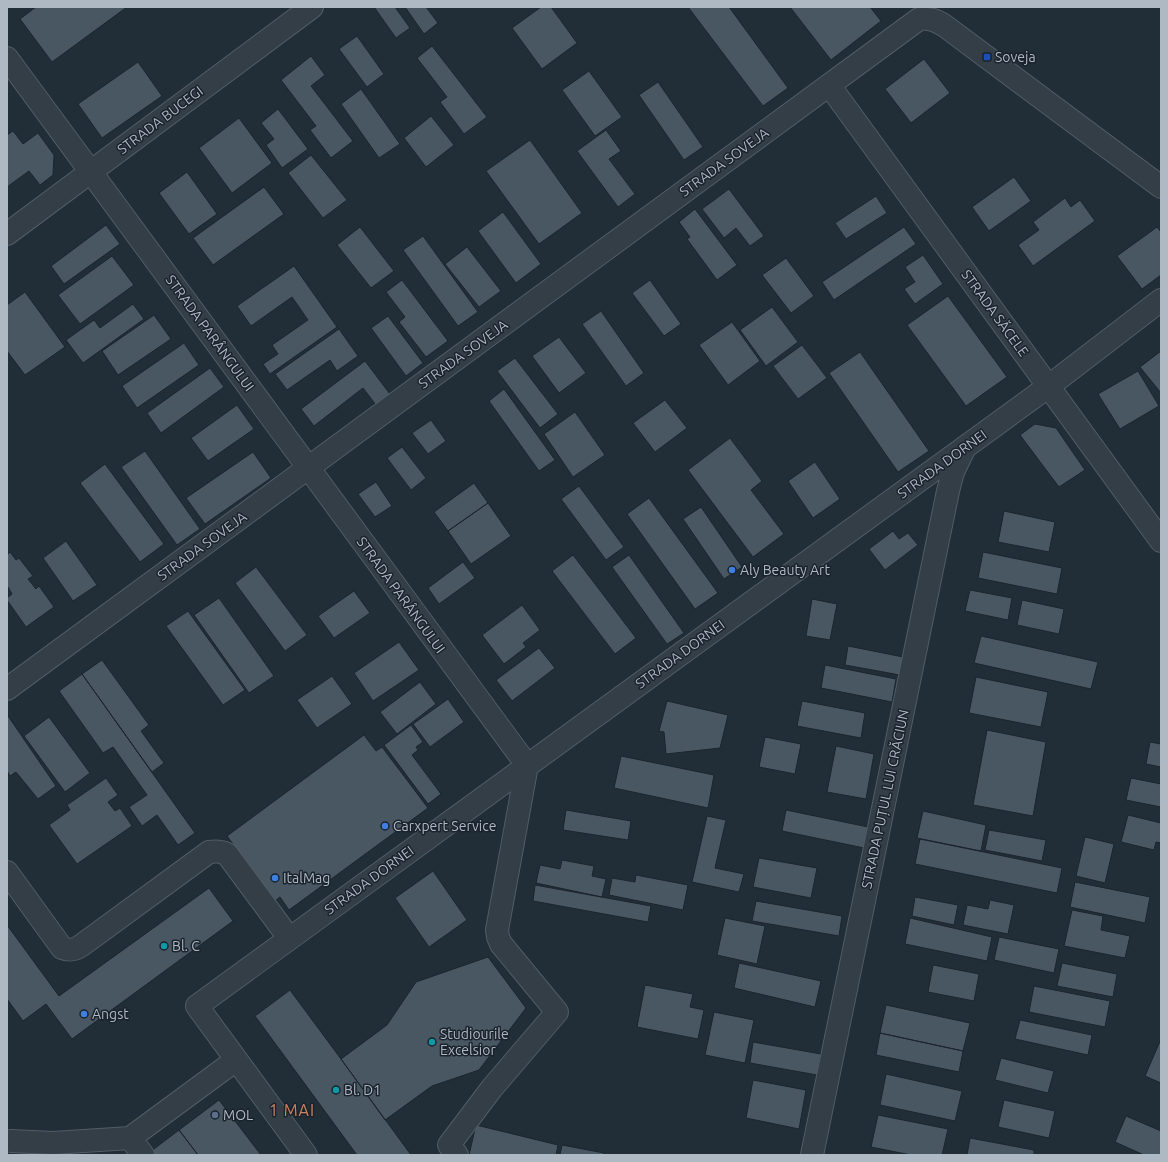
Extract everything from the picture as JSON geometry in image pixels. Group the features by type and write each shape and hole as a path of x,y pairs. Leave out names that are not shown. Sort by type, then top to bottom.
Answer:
{"street":[{"name":"STRADA BUCEGI","path":"7,234 312,7"},
{"name":"STRADA SOVEJA","path":"7,689 829,85 915,13"},
{"path":"915,13 937,21 945,26 1156,178"},
{"name":"STRADA PARÂNGULUI","path":"7,58 527,766"},
{"name":"STRADA SĂCELE","path":"829,85 1161,541"},
{"name":"STRADA DORNEI","path":"236,1060 197,1006 1049,386 1161,300"},
{"name":"STRADA PUȚUL LUI CRĂCIUN","path":"812,1155 948,491 954,472 967,445"},
{"path":"457,1155 449,1145 492,1088 558,1012 501,944 497,930 527,766"},
{"path":"7,872 62,948 68,950 76,949 82,945 210,852 222,851 227,854 289,938"},
{"path":"11,1141 53,1143 130,1138 236,1060 306,1155"},
{"path":"130,1138 143,1155"}],"building":[{"path":"36,7 127,7 52,62 20,19"},
{"path":"374,7 395,7 410,28 396,38"},
{"path":"405,7 426,7 438,23 424,34"},
{"path":"541,7 551,7 577,43 542,69 512,28"},
{"path":"688,7 729,7 788,88 763,106"},
{"path":"790,7 870,7 881,21 831,60"},
{"path":"357,36 384,74 367,87 339,49"},
{"path":"432,46 487,117 464,134 440,102 447,97 417,58"},
{"path":"311,56 325,75 311,86 353,141 331,158 310,130 316,126 281,80"},
{"path":"924,59 950,93 911,123 885,89"},
{"path":"138,62 162,96 102,138 78,104"},
{"path":"589,71 622,117 595,136 562,90"},
{"path":"658,82 703,147 684,160 639,95"},
{"path":"361,89 400,144 379,158 341,104"},
{"path":"278,109 308,149 282,168 266,145 274,139 261,123"},
{"path":"431,116 454,145 426,167 404,138"},
{"path":"239,118 272,163 232,193 199,148"},
{"path":"606,130 621,151 609,159 635,194 618,207 577,151"},
{"path":"13,131 23,144 38,133 54,155 53,175 40,185 29,171 7,187 7,135"},
{"path":"530,140 582,213 539,244 486,171"},
{"path":"311,155 347,200 323,218 288,173"},
{"path":"187,172 217,214 189,234 159,193"},
{"path":"1014,177 1031,201 989,231 972,207"},
{"path":"264,187 284,214 213,265 193,238"},
{"path":"729,189 764,236 750,246 736,228 724,238 702,209"},
{"path":"876,196 887,213 846,239 835,223"},
{"path":"1065,198 1071,207 1080,200 1095,221 1033,266 1018,245 1039,230 1033,222"},
{"path":"695,209 737,265 717,280 687,239 690,237 679,222"},
{"path":"503,212 541,264 516,283 478,231"},
{"path":"106,225 120,244 64,284 51,266"},
{"path":"360,227 394,271 371,288 337,245"},
{"path":"904,227 916,244 834,300 822,282"},
{"path":"1157,227 1161,232 1161,275 1142,289 1117,256"},
{"path":"423,236 478,312 458,326 403,250"},
{"path":"467,247 501,291 479,307 445,264"},
{"path":"923,255 943,284 915,304 904,289 915,282 905,267"},
{"path":"112,256 134,285 80,324 58,295"},
{"path":"786,258 814,296 791,313 762,275"},
{"path":"294,266 337,327 270,374 263,364 278,354 272,345 308,320 292,297 251,326 237,306"},
{"path":"402,280 448,341 426,357 399,322 405,317 386,292"},
{"path":"650,280 681,324 664,336 632,293"},
{"path":"25,292 65,347 25,375 7,351 7,305"},
{"path":"948,296 1007,377 966,406 907,325"},
{"path":"133,304 144,319 83,363 66,340 94,320 100,328"},
{"path":"772,307 798,342 766,366 740,330"},
{"path":"601,311 644,373 626,386 582,324"},
{"path":"154,315 171,339 118,375 102,351"},
{"path":"388,316 423,363 406,376 371,328"},
{"path":"732,322 760,361 728,385 699,345"},
{"path":"339,329 358,356 337,371 330,360 287,390 275,374"},
{"path":"559,337 586,373 559,393 532,356"},
{"path":"184,343 199,365 137,408 122,386"},
{"path":"802,345 827,378 798,399 773,366"},
{"path":"1161,351 1161,393 1140,367"},
{"path":"860,352 929,451 898,472 829,373"},
{"path":"515,358 558,414 540,428 497,371"},
{"path":"365,361 390,394 376,405 363,388 314,426 301,409"},
{"path":"210,368 224,387 161,433 147,413"},
{"path":"1138,371 1159,406 1120,429 1098,394"},
{"path":"504,389 555,460 539,471 489,401"},
{"path":"665,400 687,428 655,452 633,423"},
{"path":"237,405 254,429 208,461 191,438"},
{"path":"575,412 605,455 573,477 544,434"},
{"path":"431,420 446,441 428,454 412,433"},
{"path":"1035,424 1056,428 1085,470 1059,487 1020,435"},
{"path":"730,438 762,481 751,490 784,534 753,557 688,470"},
{"path":"402,447 426,478 411,490 387,458"},
{"path":"145,451 200,529 177,545 121,467"},
{"path":"253,452 271,478 205,524 186,498"},
{"path":"815,462 840,499 813,518 788,481"},
{"path":"105,464 164,544 140,562 80,483"},
{"path":"376,482 392,506 375,517 358,494"},
{"path":"474,483 488,503 448,531 434,512"},
{"path":"579,486 624,547 606,560 561,499"},
{"path":"649,498 718,593 695,609 627,514"},
{"path":"488,503 511,536 471,564 448,531"},
{"path":"701,507 742,567 724,579 683,519"},
{"path":"1004,511 1055,522 1049,552 998,542"},
{"path":"893,531 899,539 908,533 918,545 885,570 869,549"},
{"path":"66,541 97,585 73,601 43,558"},
{"path":"10,552 16,560 19,558 33,576 28,579 36,589 39,586 54,607 26,627 7,600 7,598 12,594 8,587 7,588 7,555"},
{"path":"983,552 1062,568 1057,594 978,578"},
{"path":"573,555 636,638 615,654 552,571"},
{"path":"629,555 684,633 667,644 612,567"},
{"path":"463,562 475,578 439,604 428,588"},
{"path":"256,567 307,635 285,651 235,583"},
{"path":"970,590 1012,598 1008,620 965,611"},
{"path":"354,591 370,613 334,638 318,616"},
{"path":"219,598 274,676 249,693 194,615"},
{"path":"812,599 837,604 830,640 806,636"},
{"path":"1022,600 1064,609 1059,634 1017,625"},
{"path":"522,605 540,630 523,643 526,647 504,664 482,635"},
{"path":"188,611 245,690 223,705 166,626"},
{"path":"981,636 1098,662 1091,689 974,663"},
{"path":"399,642 419,670 373,701 354,673"},
{"path":"848,646 903,657 900,675 845,665"},
{"path":"539,648 555,668 512,701 496,680"},
{"path":"102,660 149,725 141,731 164,763 152,772 82,674"},
{"path":"825,665 896,679 892,702 821,688"},
{"path":"82,674 195,833 178,845 157,815 142,826 129,807 147,795 113,747 103,753 59,691"},
{"path":"332,676 352,704 317,728 297,700"},
{"path":"976,677 1048,692 1041,727 969,713"},
{"path":"420,682 436,704 397,734 380,712"},
{"path":"448,699 464,722 430,747 413,724"},
{"path":"667,701 728,715 720,748 666,754 664,732 659,731"},
{"path":"802,701 865,713 861,738 797,726"},
{"path":"8,716 56,786 38,799 16,772 10,776 7,771"},
{"path":"49,717 90,773 65,792 24,736"},
{"path":"411,725 423,742 416,747 418,750 412,755 441,794 428,804 384,745"},
{"path":"987,730 1046,742 1033,816 973,805"},
{"path":"364,735 376,751 382,747 428,808 289,910 280,897 275,901 227,836"},
{"path":"765,737 801,744 795,774 759,767"},
{"path":"1150,742 1161,744 1161,767 1146,764"},
{"path":"836,746 874,754 866,799 827,792"},
{"path":"621,756 714,775 708,808 614,788"},
{"path":"106,778 118,795 108,802 115,811 120,808 132,826 77,864 49,825 70,810 67,805"},
{"path":"1131,778 1161,784 1161,807 1126,800"},
{"path":"566,810 631,821 628,840 563,830"},
{"path":"786,810 873,828 869,849 782,831"},
{"path":"923,811 986,825 981,851 917,838"},
{"path":"1128,815 1161,823 1161,843 1156,842 1154,850 1121,842"},
{"path":"707,816 726,820 715,868 744,874 739,892 692,882"},
{"path":"989,830 1046,840 1042,861 985,850"},
{"path":"1085,837 1114,844 1105,883 1076,876"},
{"path":"920,839 1062,868 1057,893 915,864"},
{"path":"759,858 817,868 811,898 753,887"},
{"path":"562,860 594,866 592,876 606,879 602,897 536,883 540,865 560,869"},
{"path":"433,871 467,920 429,947 395,898"},
{"path":"636,875 688,885 683,910 609,895 612,878 635,882"},
{"path":"1075,882 1150,897 1145,923 1070,907"},
{"path":"535,885 651,906 648,922 533,901"},
{"name":"Bl. C","path":"209,888 233,921 72,1039 46,1004 23,1021 7,999 7,925 59,996"},
{"path":"915,897 958,905 954,925 912,916"},
{"path":"990,900 1014,905 1008,934 963,925 967,905 988,909"},
{"path":"756,901 842,916 839,936 752,921"},
{"path":"1072,910 1103,916 1101,930 1130,936 1125,958 1064,946"},
{"path":"725,918 765,926 757,964 717,955"},
{"path":"910,918 992,937 987,961 905,944"},
{"path":"999,937 1059,949 1054,973 994,960"},
{"name":"Studiourile Excelsior","path":"488,957 526,1008 479,1070 432,1086 385,1120 341,1059 387,1025 416,982"},
{"path":"739,963 821,981 815,1007 734,988"},
{"path":"1062,963 1117,974 1113,997 1057,986"},
{"path":"933,965 979,974 974,1001 928,992"},
{"path":"645,985 693,994 690,1007 704,1010 698,1039 637,1027"},
{"path":"1034,986 1110,1001 1105,1027 1029,1012"},
{"name":"Bl. D1","path":"290,990 411,1155 357,1155 255,1016"},
{"path":"886,1005 970,1023 963,1051 880,1033"},
{"path":"714,1012 754,1020 745,1063 705,1055"},
{"path":"1020,1020 1092,1035 1088,1055 1015,1039"},
{"path":"880,1033 963,1051 959,1072 876,1055"},
{"path":"1161,1039 1161,1083 1145,1076"},
{"path":"753,1042 821,1054 817,1075 750,1063"},
{"path":"1001,1058 1054,1071 1048,1093 995,1080"},
{"path":"886,1074 962,1091 955,1121 880,1105"},
{"path":"753,1080 806,1090 799,1129 746,1118"},
{"name":"MOL","path":"219,1100 261,1155 198,1155 179,1130"},
{"path":"1004,1100 1055,1111 1049,1138 998,1127"},
{"path":"878,1115 948,1129 942,1155 911,1155 871,1147"},
{"path":"1126,1116 1161,1131 1161,1155 1144,1155 1115,1142"},
{"path":"476,1125 558,1145 556,1155 469,1155"},
{"name":"MOL","path":"179,1130 198,1155 146,1155"},
{"path":"970,1138 1034,1150 1034,1155 967,1155"},
{"path":"562,1145 604,1153 604,1155 560,1155"}],"place":[{"name":"Soveja","path":"987,57"},
{"name":"Aly Beauty Art","path":"732,570"},
{"name":"Carxpert Service","path":"385,826"},
{"name":"ItalMag","path":"275,878"},
{"name":"Bl. C","path":"164,946"},
{"name":"Angst","path":"84,1014"},
{"name":"Studiourile Excelsior","path":"432,1042"},
{"name":"Bl. D1","path":"336,1090"},
{"name":"MOL","path":"215,1115"}],"district":[{"name":"1 MAI","path":"292,1110"}]}
